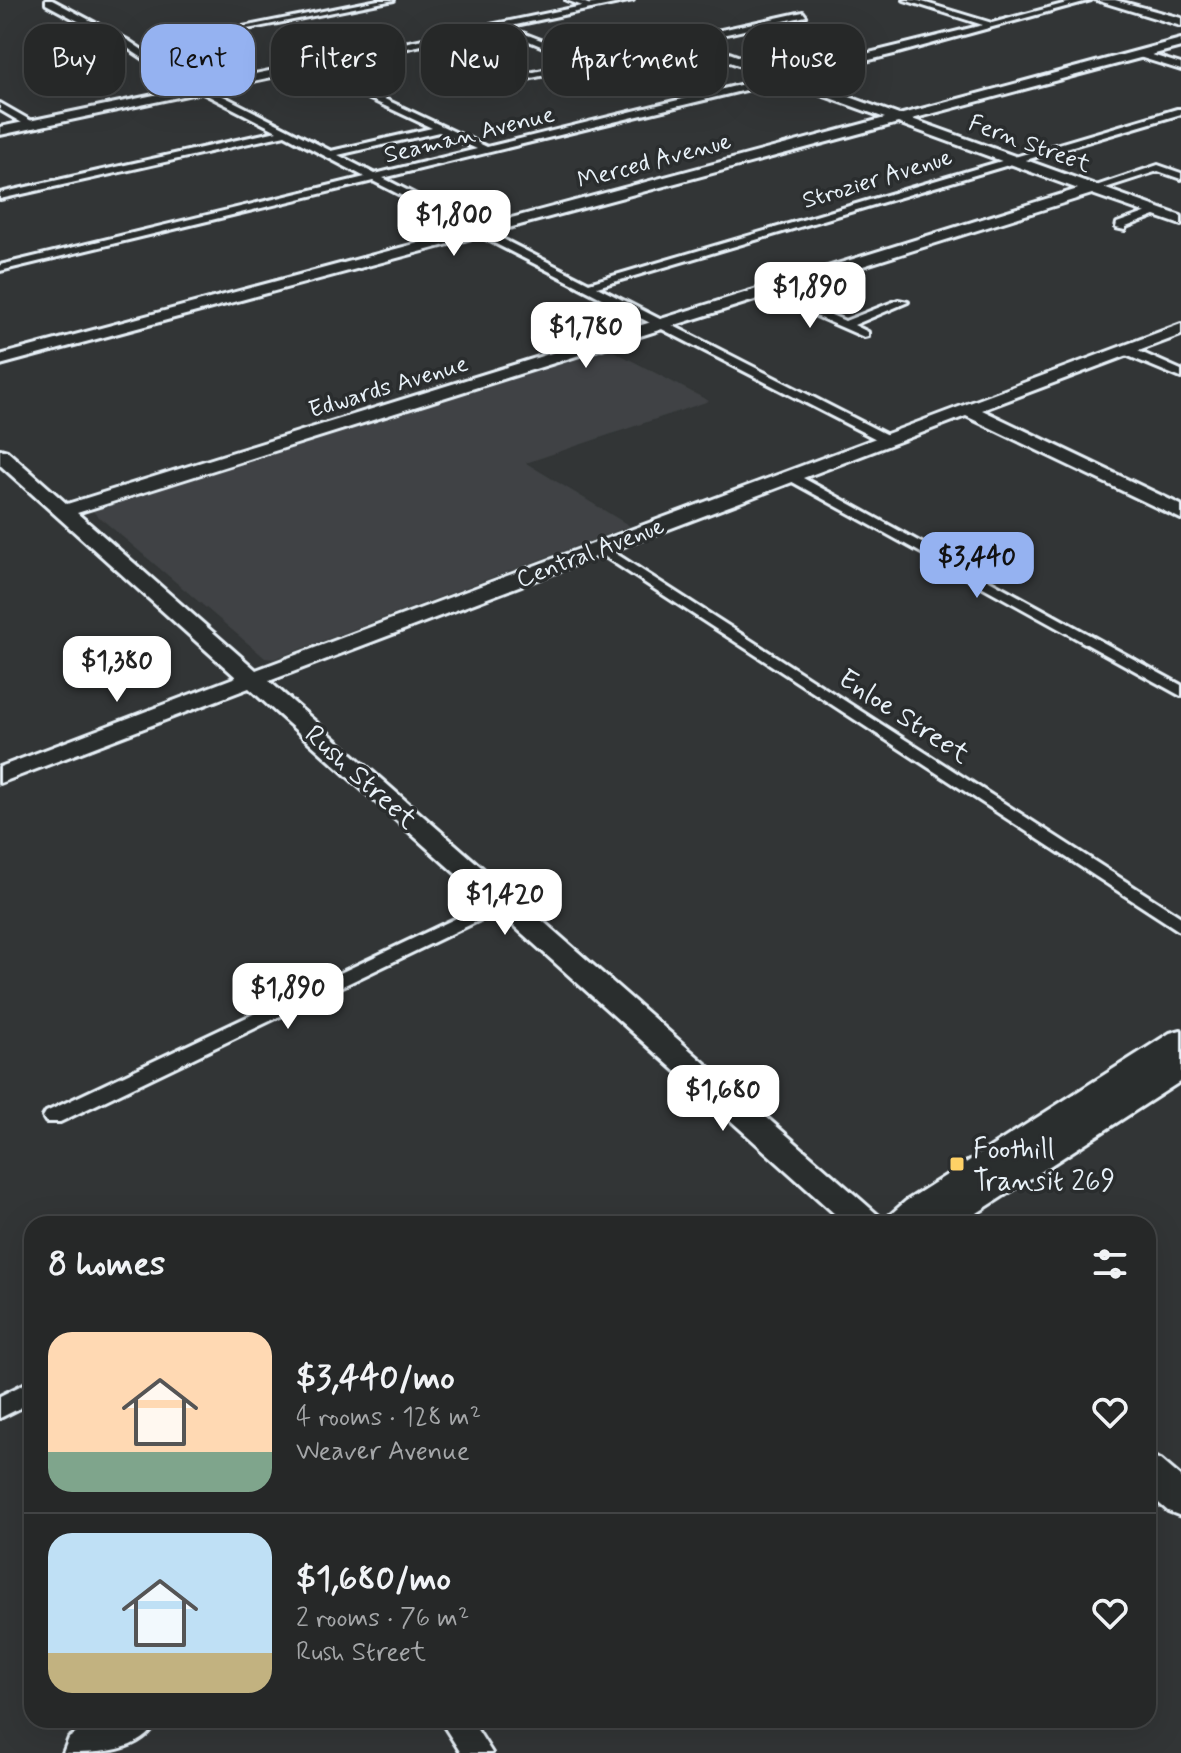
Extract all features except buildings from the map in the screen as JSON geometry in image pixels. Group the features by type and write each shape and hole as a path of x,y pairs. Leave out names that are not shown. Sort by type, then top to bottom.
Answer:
{"main road":[{"path":"1102,0 1181,20"},
{"path":"1120,0 1181,20"},
{"path":"911,1216 1181,1041"},
{"path":"946,1216 1181,1066"},
{"path":"85,1753 124,1728"}],"street":[{"path":"255,26 390,0"},
{"path":"570,0 591,7"},
{"path":"513,24 627,0"},
{"path":"908,0 994,26"},
{"name":"Seaman Avenue","path":"865,58 1087,0"},
{"path":"49,2 141,54"},
{"path":"727,31 803,14"},
{"name":"Merced Avenue","path":"0,360 1181,43"},
{"path":"1139,54 1181,67"},
{"name":"Seaman Avenue","path":"0,268 743,88"},
{"path":"0,131 170,96"},
{"path":"217,96 886,440"},
{"path":"370,96 486,150"},
{"name":"Fern Street","path":"835,96 1181,221"},
{"path":"0,106 32,125"},
{"name":"Strozier Avenue","path":"587,287 1180,111"},
{"path":"331,154 439,129"},
{"path":"0,196 286,132"},
{"path":"1092,189 1158,168 1181,176"},
{"name":"Edwards Avenue","path":"63,511 1092,189"},
{"path":"1121,228 1121,225 1156,212"},
{"path":"770,292 864,334"},
{"path":"843,326 902,302"},
{"name":"Central Avenue","path":"0,776 252,678 1181,329"},
{"path":"1125,350 1181,374"},
{"path":"967,410 1181,513"},
{"name":"Rush Street","path":"4,462 858,1216"},
{"path":"792,476 1181,691"},
{"name":"Enloe Street","path":"601,548 1181,926"},
{"path":"53,1117 503,902"},
{"path":"0,1408 24,1394"},
{"path":"1156,1478 1181,1500"},
{"path":"460,1728 478,1753"}],"shaded area":[{"path":"606,347 709,401 526,463 630,526 274,659 265,658 92,511"}],"place":[{"name":"Foothill Transit 269","path":"957,1164"}]}
